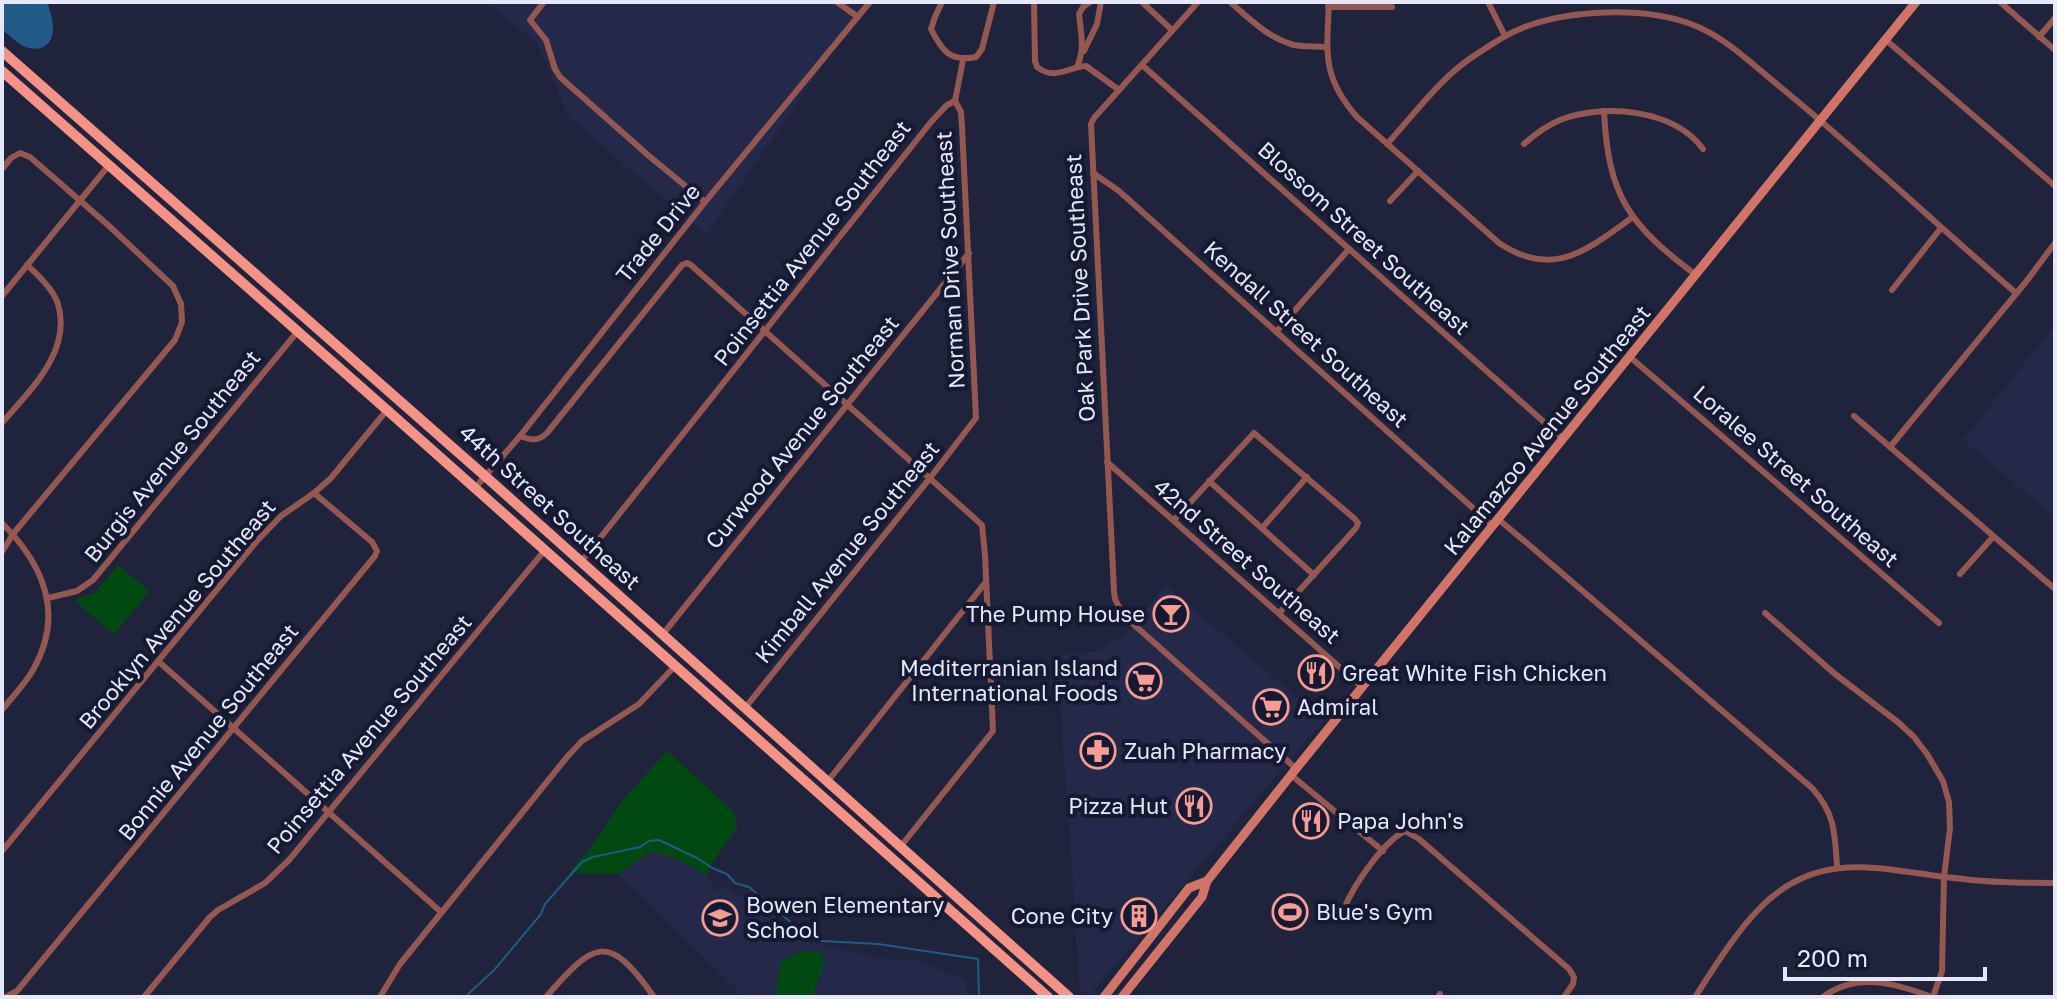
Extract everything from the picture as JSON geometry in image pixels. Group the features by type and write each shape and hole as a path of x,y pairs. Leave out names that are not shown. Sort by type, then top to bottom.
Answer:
{"main road":[{"name":"Kalamazoo Avenue Southeast","path":"1122,997 1202,897 1207,881 1293,772 1916,2"},
{"name":"44th Street Southeast","path":"2,51 485,476 1069,997"},
{"name":"44th Street Southeast","path":"2,71 1048,997"},
{"path":"109,165 123,164 140,172"},
{"path":"241,282 264,282"},
{"path":"298,331 309,329 326,336"},
{"path":"545,550 556,546 572,554"},
{"path":"639,634 654,637 663,634"},
{"path":"675,666 688,663 704,671"},
{"path":"785,763 795,760 807,763"},
{"path":"877,845 886,849 901,846"},
{"path":"896,861 906,859 920,863"},
{"name":"Kalamazoo Avenue Southeast","path":"1104,997 1189,888 1207,881"},
{"path":"1181,898 1187,904 1182,921"},
{"path":"967,924 977,921 989,925"}],"street":[{"path":"544,2 530,20 546,40 555,69 567,85 705,202"},
{"path":"837,2 858,17"},
{"name":"Trade Drive","path":"475,488 870,2"},
{"path":"942,2 931,29 947,53 963,60 976,57 982,49 994,2"},
{"path":"1034,2 1037,67 1049,74 1061,74 1086,66 1119,90"},
{"path":"1082,55 1079,14 1090,2"},
{"path":"1077,67 1097,24 1101,2"},
{"path":"1142,2 1172,30"},
{"name":"Oak Park Drive Southeast","path":"1198,2 1091,124 1114,591 1123,615 1292,765 1293,772"},
{"path":"1230,2 1278,39 1297,45 1327,47"},
{"path":"1488,2 1505,36"},
{"path":"2000,2 2055,50"},
{"path":"1392,7 1328,4 1327,47 1336,89 1357,117 1499,243 1531,259 1568,258 1590,249 1633,217"},
{"path":"1387,144 1453,71 1505,36 1543,22 1601,12 1636,10 1667,17 1691,24 1730,47 1820,121 2016,293"},
{"path":"2039,37 2055,18"},
{"path":"1886,40 2055,186"},
{"path":"955,101 963,60"},
{"name":"Blossom Street Southeast","path":"1142,65 1562,438"},
{"name":"Norman Drive Southeast","path":"955,101 961,112 962,127 976,418"},
{"name":"Poinsettia Avenue Southeast","path":"581,562 931,122 955,101"},
{"path":"1524,144 1545,127 1562,119 1604,111 1625,111 1662,120 1689,134 1703,149"},
{"path":"1604,111 1609,164 1619,192 1633,217 1660,248 1696,275"},
{"path":"2,169 20,153 30,157 173,286 181,304 182,322 175,340 13,534 2,552"},
{"path":"2,296 109,165"},
{"path":"1390,201 1418,171"},
{"name":"Kendall Street Southeast","path":"1093,173 1119,191 1495,523 1540,554 1812,788 1832,818 1837,867"},
{"path":"1892,290 1941,228"},
{"path":"1890,447 2055,243"},
{"path":"1276,332 1349,249"},
{"name":"Curwood Avenue Southeast","path":"663,634 969,253"},
{"path":"520,436 533,440 547,433 682,265 687,263 982,525 993,731 901,846"},
{"path":"2,423 43,373 55,354 60,337 58,303 43,280 27,265"},
{"name":"Burgis Avenue Southeast","path":"48,598 77,591 93,580 298,331"},
{"name":"Loralee Street Southeast","path":"1630,357 1939,623"},
{"name":"Brooklyn Avenue Southeast","path":"2,851 269,527 331,478 387,410"},
{"path":"1854,416 2055,589"},
{"name":"Kimball Avenue Southeast","path":"745,708 976,418"},
{"path":"1174,520 1254,433 1307,477 1358,523 1279,613"},
{"name":"42nd Street Southeast","path":"1107,462 1362,687"},
{"path":"1262,528 1307,477"},
{"path":"1209,481 1314,575"},
{"name":"Bonnie Avenue Southeast","path":"4,997 17,991 372,561 377,551 372,542 314,493"},
{"path":"2,523 36,564 48,598 45,642 33,671 2,710"},
{"path":"1960,574 1993,537"},
{"name":"Poinsettia Avenue Southeast","path":"144,997 210,917 274,875 545,550"},
{"path":"828,781 985,583"},
{"path":"1765,613 1835,674 1899,723 1927,754 1943,781 1949,802 1942,971 1932,997 1890,984 1855,982 1835,988 1823,997"},
{"path":"158,661 441,912"},
{"path":"380,997 400,964 441,912 582,741 639,704 675,666"},
{"path":"1293,772 1383,851"},
{"path":"1344,909 1383,851 1397,835 1405,831 1419,839 1563,963 1574,977 1564,997"},
{"path":"1695,997 1760,908 1783,888 1806,876 1837,867 1885,868 1944,877 2055,883"},
{"path":"546,997 588,955 611,952 627,961 654,997"}],"shaded area":[{"path":"2,2 48,4 53,33 48,43 38,49 28,48 2,30"},
{"path":"485,2 867,2 706,235 569,117 537,43"},
{"path":"2055,325 2055,517 1963,440"},
{"path":"1165,585 1324,720 1089,996 1080,989 1057,655 1095,652 1129,631"},
{"name":"Bowen Elementary School","path":"651,851 673,857 707,875 716,891 727,887 749,902 755,899 811,943 887,959 918,960 966,980 968,997 745,997 618,874"}],"green space":[{"path":"118,565 150,591 114,634 74,600 95,593"},
{"path":"667,751 734,812 737,828 707,875 673,857 651,851 618,874 569,873 594,843 621,802"},
{"path":"804,951 822,953 822,969 813,996 775,997 781,961"}],"waterway":[{"path":"465,997 495,969 582,862 659,840 727,874 735,883 749,887 801,931 822,941 878,944 978,959 979,997"}],"place":[{"name":"The Pump House","path":"1171,614"},
{"name":"Great White Fish Chicken","path":"1316,673"},
{"name":"Mediterranian Island International Foods","path":"1144,681"},
{"name":"Admiral","path":"1271,707"},
{"name":"Zuah Pharmacy","path":"1098,751"},
{"name":"Pizza Hut","path":"1194,806"},
{"name":"Papa John's","path":"1311,821"},
{"name":"Blue's Gym","path":"1290,912"},
{"name":"Cone City","path":"1139,916"},
{"name":"Bowen Elementary School","path":"720,918"}]}
